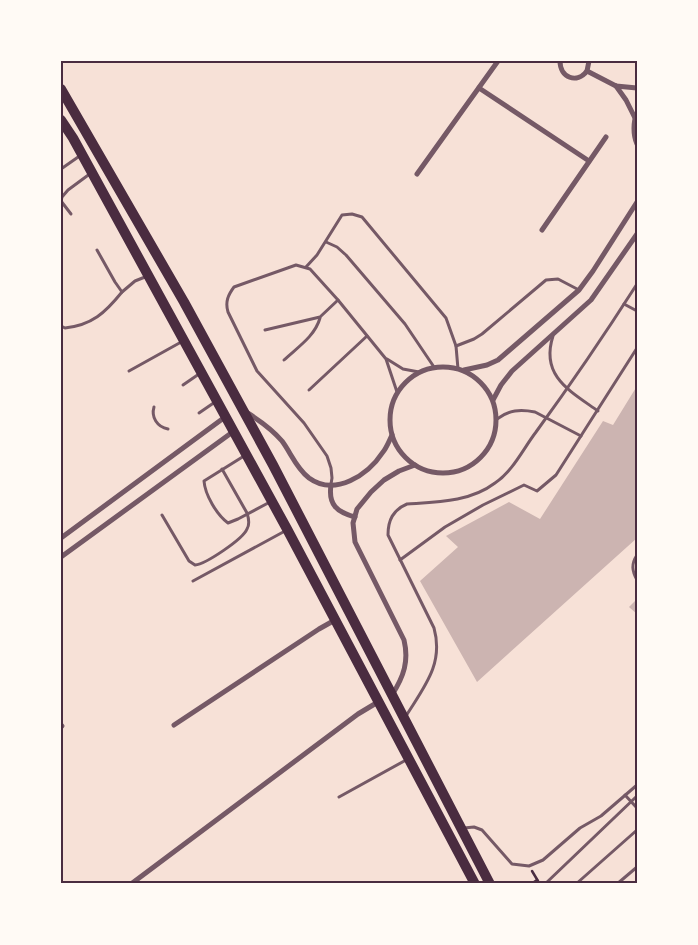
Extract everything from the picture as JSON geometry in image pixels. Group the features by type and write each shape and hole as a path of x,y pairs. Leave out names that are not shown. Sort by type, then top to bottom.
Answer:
{"highway":[{"path":"61,89 184,302 277,473 490,884"},
{"path":"61,120 272,501 474,884"}],"street":[{"path":"417,174 498,61"},
{"path":"560,61 562,71 570,78 580,78 587,71 589,61"},
{"path":"587,71 616,86 637,88"},
{"path":"616,86 636,116 634,138 637,144"},
{"path":"479,88 589,162"},
{"path":"542,230 606,137"},
{"path":"461,370 487,365 498,360 578,290 637,202"},
{"path":"493,400 501,385 512,371 591,300 637,234"},
{"path":"449,366 461,370 481,383 493,400 497,419 494,438 484,454 470,467 452,473 432,472 415,465 400,452 392,435 390,413 397,392 407,380 419,372 434,367 449,366"},
{"path":"241,408 274,432 302,471 318,483 331,485 352,481 373,465 384,451 392,435"},
{"path":"61,538 226,416"},
{"path":"61,557 234,431"},
{"path":"392,695 401,680 406,666 406,647 402,632 355,542 353,532 357,510 371,492 384,480 399,471 415,465"},
{"path":"331,485 330,493 334,507 345,514 355,517"},
{"path":"174,725 319,629 336,620"},
{"path":"132,884 358,714 378,702"}],"lane":[{"path":"61,170 82,155"},
{"path":"71,214 61,202 62,197 68,190 92,173"},
{"path":"306,267 317,255 342,215 352,214 362,217 446,318 456,346 461,370"},
{"path":"326,242 337,247 346,255 405,324 434,367"},
{"path":"97,250 122,292"},
{"path":"331,485 332,473 327,456 304,423 257,371 226,307 228,296 234,288 296,265 306,267 314,272 386,359 397,392"},
{"path":"61,326 65,328 80,326 95,320 135,281 148,276"},
{"path":"456,346 482,334 546,280 558,279 578,290"},
{"path":"405,719 432,672 438,650 434,628 388,535 389,522 396,511 407,504 461,498 479,492 496,483 510,470 637,284"},
{"path":"284,360 312,334 320,317 338,300"},
{"path":"624,304 637,311"},
{"path":"265,330 320,317"},
{"path":"554,334 550,354 554,374 567,389 598,411"},
{"path":"309,390 368,336"},
{"path":"130,371 183,340"},
{"path":"400,560 445,527 483,505 524,485 537,491 556,474 637,348"},
{"path":"386,359 404,369 419,372"},
{"path":"183,385 202,372"},
{"path":"199,413 217,401"},
{"path":"154,407 153,416 159,425 168,429"},
{"path":"497,419 511,411 535,412 582,436"},
{"path":"247,455 204,481 217,511 221,518 228,523 272,501"},
{"path":"162,515 189,561 195,565 202,564 243,535 248,529 249,521 247,514 222,469"},
{"path":"193,581 287,529"},
{"path":"637,555 632,571 637,580"},
{"path":"339,797 408,758"},
{"path":"462,829 474,827 482,830 512,864 528,866 543,860 580,828 601,816 637,785"},
{"path":"625,795 637,808"},
{"path":"545,884 637,796"},
{"path":"576,884 637,830"},
{"path":"617,884 637,867"}],"path":[{"path":"528,866 541,884"},
{"path":"531,884 537,880"}],"building":[{"path":"637,386 637,538 477,682 420,581 458,547 446,536 509,502 540,519 603,421 613,425"},
{"path":"637,601 637,614 629,607"}]}
